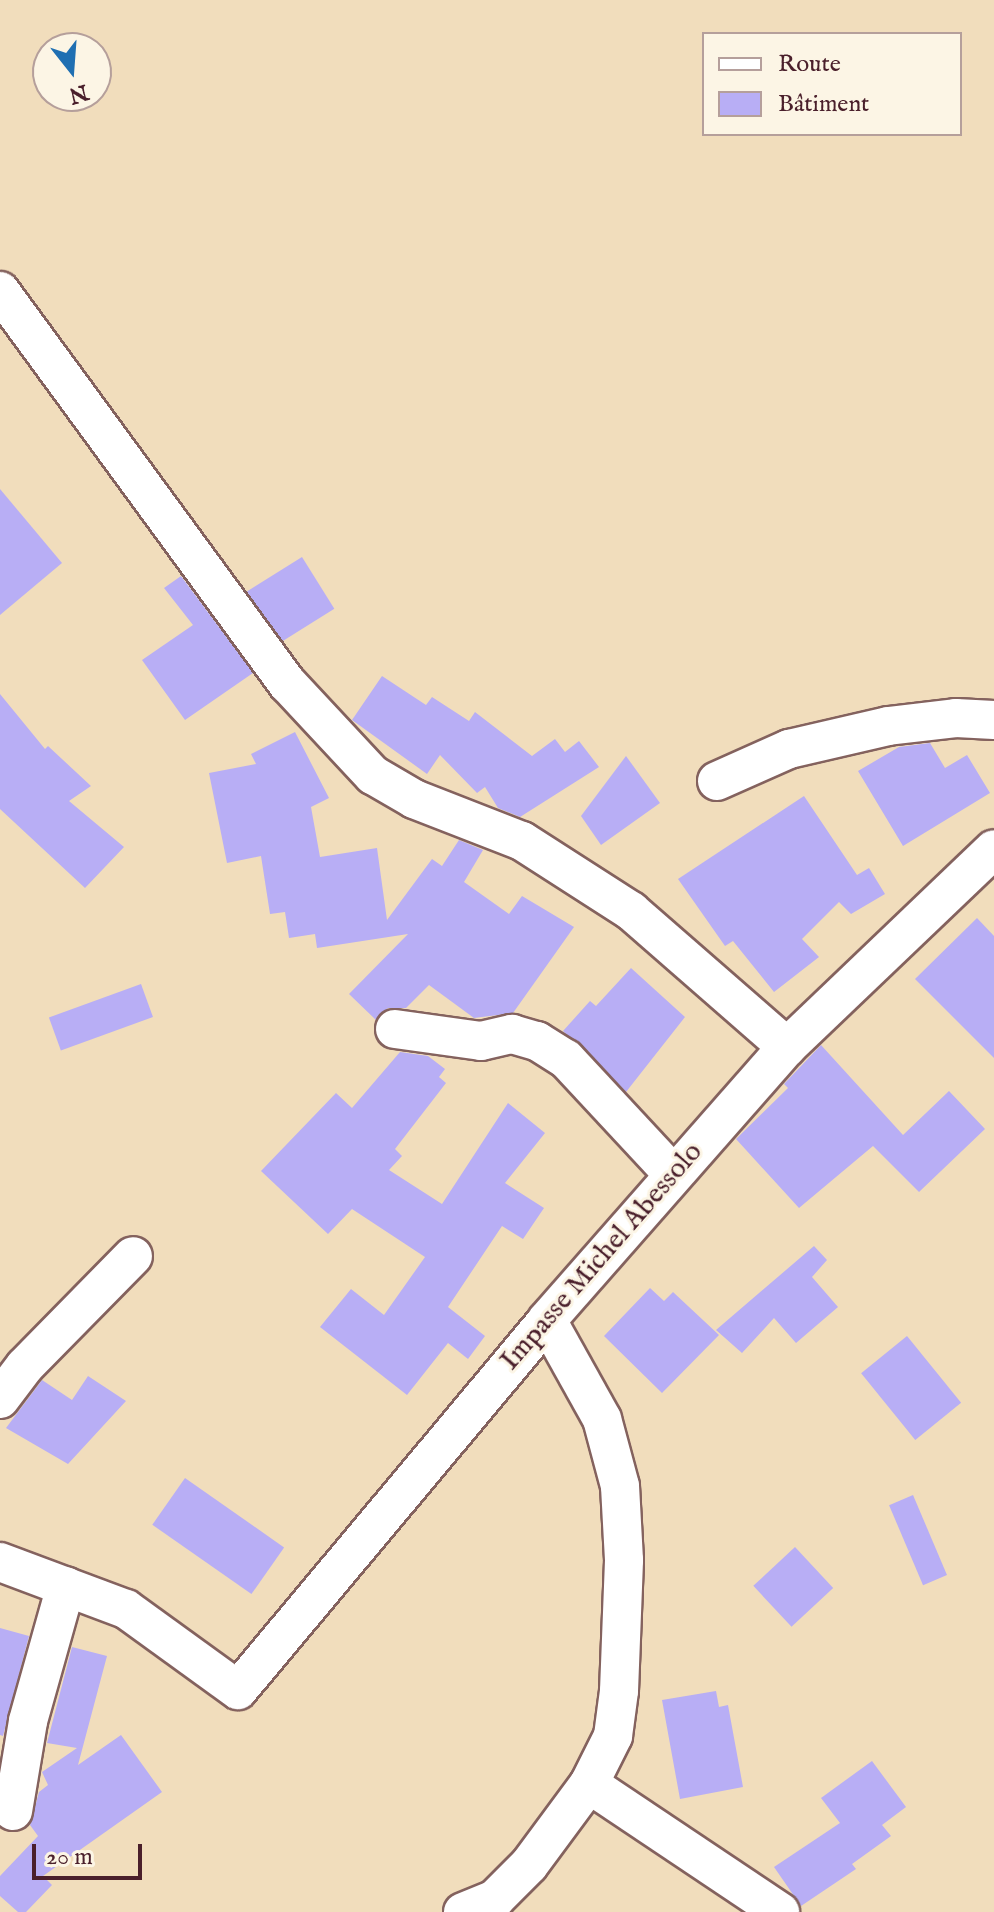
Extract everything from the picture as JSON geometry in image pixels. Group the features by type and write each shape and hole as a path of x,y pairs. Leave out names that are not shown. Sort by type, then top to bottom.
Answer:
{"street":[{"path":"0,291 288,684 350,753 373,775 414,799 522,841 631,911 787,1047"},
{"path":"717,781 789,749 888,726 956,718 994,720"},
{"name":"Impasse Michel Abessolo","path":"66,1586 153,1625 238,1690 547,1320 787,1047 994,849"},
{"path":"395,1029 481,1041 512,1034 537,1041 566,1059 673,1174"},
{"path":"0,1399 25,1366 133,1256"},
{"path":"463,1912 495,1899 529,1865 589,1784 613,1736 619,1691 624,1560 620,1486 602,1419 547,1320"},
{"path":"0,1562 66,1586 28,1721 13,1811"},
{"path":"589,1784 780,1912"}],"building":[{"path":"0,489 62,563 0,615"},
{"path":"302,557 334,609 279,643 247,591"},
{"path":"181,576 253,673 185,720 142,660 193,625 164,588"},
{"path":"382,676 426,705 432,697 469,721 475,712 532,756 555,739 565,752 579,741 599,767 520,817 498,808 485,787 477,793 440,755 427,774 352,720"},
{"path":"0,694 45,749 48,746 91,786 69,801 124,847 85,888 0,809"},
{"path":"295,732 329,798 311,807 320,857 377,848 387,920 432,859 442,866 459,840 483,850 464,882 509,914 522,896 574,927 513,1013 474,1018 429,985 406,1008 388,1008 376,1020 349,994 408,934 317,948 315,934 289,938 285,912 270,914 261,856 227,863 209,773 256,764 251,754"},
{"path":"930,743 945,768 967,755 990,793 903,846 858,771 899,747"},
{"path":"626,756 660,803 601,845 581,816"},
{"path":"804,796 857,875 869,868 885,894 851,914 839,902 802,939 819,957 774,992 733,941 725,946 678,879"},
{"path":"977,918 994,936 994,1058 915,979"},
{"path":"631,968 685,1017 626,1092 563,1031 590,1001 596,1006"},
{"path":"141,984 153,1017 61,1050 49,1018"},
{"path":"821,1045 903,1135 949,1091 985,1129 919,1192 873,1146 799,1208 736,1139 788,1088 784,1084"},
{"path":"400,1052 428,1056 445,1069 439,1077 446,1083 395,1149 402,1156 389,1170 442,1204 508,1103 545,1133 505,1183 544,1208 523,1239 502,1226 448,1307 485,1336 468,1359 448,1343 407,1395 320,1327 351,1289 384,1315 425,1257 352,1209 328,1234 261,1171 336,1093 352,1108"},
{"path":"814,1246 827,1260 812,1277 838,1307 796,1343 774,1318 742,1353 716,1330"},
{"path":"650,1288 664,1301 673,1292 719,1335 662,1393 604,1336"},
{"path":"907,1336 961,1403 915,1440 861,1373"},
{"path":"88,1376 126,1401 68,1464 6,1428 42,1380 72,1400"},
{"path":"185,1478 284,1547 251,1594 152,1525"},
{"path":"913,1495 947,1575 923,1585 889,1505"},
{"path":"795,1547 833,1588 792,1627 753,1586"},
{"path":"0,1628 29,1636 3,1736 0,1735"},
{"path":"72,1647 107,1656 78,1765 121,1735 162,1792 43,1876 52,1885 26,1912 18,1912 0,1896 0,1876 38,1836 30,1825 39,1792 48,1785 42,1772 77,1748 47,1743"},
{"path":"716,1691 719,1707 728,1705 743,1787 680,1799 662,1700"},
{"path":"872,1761 906,1807 882,1825 891,1836 852,1864 856,1869 801,1906 774,1867 840,1823 821,1798"}]}
